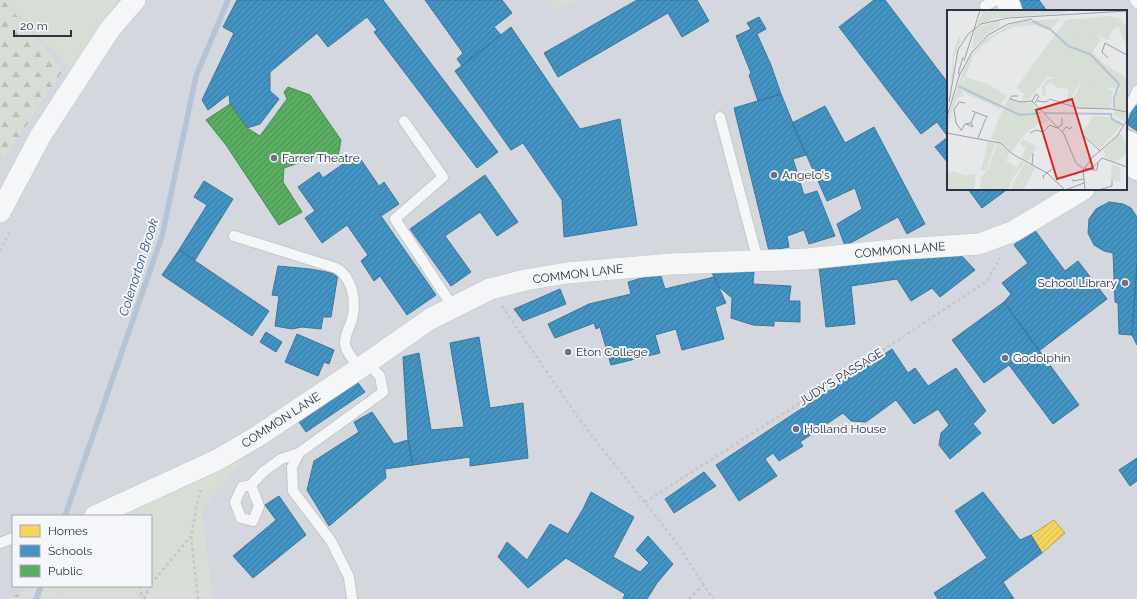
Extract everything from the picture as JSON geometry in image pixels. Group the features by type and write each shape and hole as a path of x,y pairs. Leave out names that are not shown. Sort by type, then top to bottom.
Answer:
{"main road":[{"path":"1006,0 1011,10"},
{"path":"1127,141 1137,146"},
{"path":"1127,162 1137,169"}],"street":[{"path":"0,212 41,135 110,29 134,0"},
{"name":"COMMON LANE","path":"97,515 217,460 258,436 364,366 430,319 490,289 525,280 567,273 671,264 807,259 902,249 979,244 1014,231 1082,190"}],"lane":[{"path":"986,6 996,0"},
{"path":"1127,108 1137,91"},
{"path":"720,117 758,261"},
{"path":"404,121 443,177 395,219 453,308"},
{"path":"234,236 336,268 344,272 354,299 353,315 346,336 346,349 364,366 380,376 383,392 299,453 281,459 251,484"},
{"path":"299,453 292,467 293,491 331,542 349,577 352,599"},
{"path":"0,543 12,538"}],"path":[{"name":"JUDY'S PASSAGE","path":"644,502 892,344 987,281 1014,231"},
{"path":"490,289 579,419 676,542 713,599"},
{"path":"198,599 191,536 199,494 203,487"},
{"path":"152,584 191,536"},
{"path":"689,599 704,584"},
{"path":"140,587 143,599"},
{"path":"143,599 150,587"}],"shaded area":[{"name":"Eton College","path":"0,0 1137,0 1137,599 0,599"}],"green space":[{"path":"0,0 3,0 63,70 4,159 0,150"},
{"path":"3,0 117,0 70,69"},
{"path":"549,0 575,0 558,10"},
{"path":"240,455 242,463 202,509 213,599 57,599 57,587 152,587 152,515 109,515"},
{"path":"31,587 57,587 57,599 9,599"}],"building: Homes":[{"path":"1054,520 1065,533 1042,553 1031,535"}],"building: Schools":[{"path":"237,0 383,0 498,152 477,168 374,32 377,30 367,17 328,47 317,33 270,72 270,91 279,99 260,124 247,128 230,104 229,94 208,110 202,100 234,33 223,27"},
{"path":"425,0 502,0 512,13 494,27 501,35 462,66 457,59 463,53"},
{"path":"637,0 697,0 709,21 682,37 668,13 558,77 544,53"},
{"path":"874,0 885,0 947,82 947,136 937,122 921,134 839,27"},
{"path":"1017,0 1039,0 1046,10 1024,10"},
{"path":"759,17 766,29 757,34 771,65 781,94 758,101 749,75 751,73 736,36 751,29 747,23"},
{"path":"511,27 580,129 620,119 637,225 564,237 562,200 523,143 511,150 455,71"},
{"name":"Angelo's","path":"781,94 806,155 793,159 804,195 817,191 835,236 809,244 804,230 787,236 789,247 769,251 734,108"},
{"path":"1134,105 1137,106 1137,131 1127,124"},
{"path":"825,106 845,143 874,127 925,224 907,234 898,217 845,246 837,224 862,209 855,188 827,201 792,123"},
{"path":"947,138 947,162 935,147"},
{"path":"357,154 379,186 384,182 399,204 381,216 436,295 407,315 380,276 374,281 361,261 368,255 347,225 322,243 305,218 315,211 298,187 319,172 323,178"},
{"path":"485,175 518,222 497,236 480,212 445,236 471,272 451,286 410,229"},
{"path":"204,181 233,199 195,260 179,250 207,205 194,197"},
{"path":"969,190 1004,190 1005,191 982,208"},
{"name":"School Library","path":"1109,202 1123,204 1131,208 1137,217 1137,263 1132,335 1119,334 1118,303 1115,302 1113,253 1104,251 1094,245 1088,233 1089,219 1096,209"},
{"path":"1034,229 1065,271 1078,261 1107,299 1039,351 1004,302 1011,294 1002,283 1028,263 1014,245"},
{"path":"179,250 269,311 252,336 162,275"},
{"path":"958,252 975,270 940,297 932,288 911,301 897,279 851,286 855,324 826,327 819,267"},
{"path":"1137,263 1137,345 1132,335"},
{"path":"278,266 310,269 338,274 331,317 323,317 321,329 302,327 292,329 275,326 279,296 272,295"},
{"path":"711,271 754,272 753,284 791,286 789,301 800,301 800,322 774,321 774,326 753,325 731,318 732,298 719,287"},
{"path":"660,273 665,289 714,277 726,303 715,307 724,339 682,350 676,329 655,335 660,353 611,365 600,327 596,329 594,323 555,338 548,324 589,304 631,294 628,282"},
{"path":"560,289 566,304 523,321 514,309"},
{"name":"Godolphin","path":"1004,302 1079,405 1053,424 1009,365 984,383 952,340"},
{"path":"266,332 282,342 276,352 260,342"},
{"path":"297,334 334,350 329,364 324,362 318,376 285,362"},
{"path":"479,337 490,408 523,403 528,458 470,466 470,457 413,465 408,440 403,357 419,353 431,430 464,427 450,343"},
{"name":"Holland House","path":"892,349 908,373 915,368 928,386 956,368 986,411 973,424 981,433 950,459 939,445 941,433 949,425 938,409 914,424 896,400 866,422 851,421 843,413 800,442 803,446 779,461 773,453 765,459 777,476 739,501 716,465"},
{"path":"355,379 365,392 306,432 297,419"},
{"path":"372,412 394,444 408,440 413,465 385,469 386,478 329,526 307,490 314,461 359,432 354,422"},
{"path":"1137,458 1137,481 1130,486 1119,470"},
{"path":"704,472 716,486 674,513 665,499"},
{"path":"591,492 634,517 613,557 640,572 649,563 636,550 648,536 673,564 657,583 647,599 623,599 625,594 566,558 528,588 498,557 507,542 527,560 550,524 568,534"},
{"path":"983,492 1020,540 1031,535 1042,553 1003,582 1014,599 938,599 934,593 987,558 955,511"},
{"path":"279,496 306,535 253,578 233,556 276,520 265,505"}],"building: Public":[{"name":"Farrer Theatre","path":"288,87 310,95 341,140 337,163 330,163 325,154 284,168 283,182 302,212 279,225 226,145 206,120 230,104 247,128 260,136 287,99 284,92"}],"waterway":[{"name":"Colenorton Brook","path":"65,515 162,236 196,76 228,0"},
{"name":"Colenorton Brook","path":"36,599 41,587"}],"place":[{"name":"Farrer Theatre","path":"274,158"},
{"name":"Angelo's","path":"774,175"},
{"name":"School Library","path":"1125,283"},
{"name":"Eton College","path":"568,352"},
{"name":"Godolphin","path":"1005,358"},
{"name":"Holland House","path":"796,429"}]}
